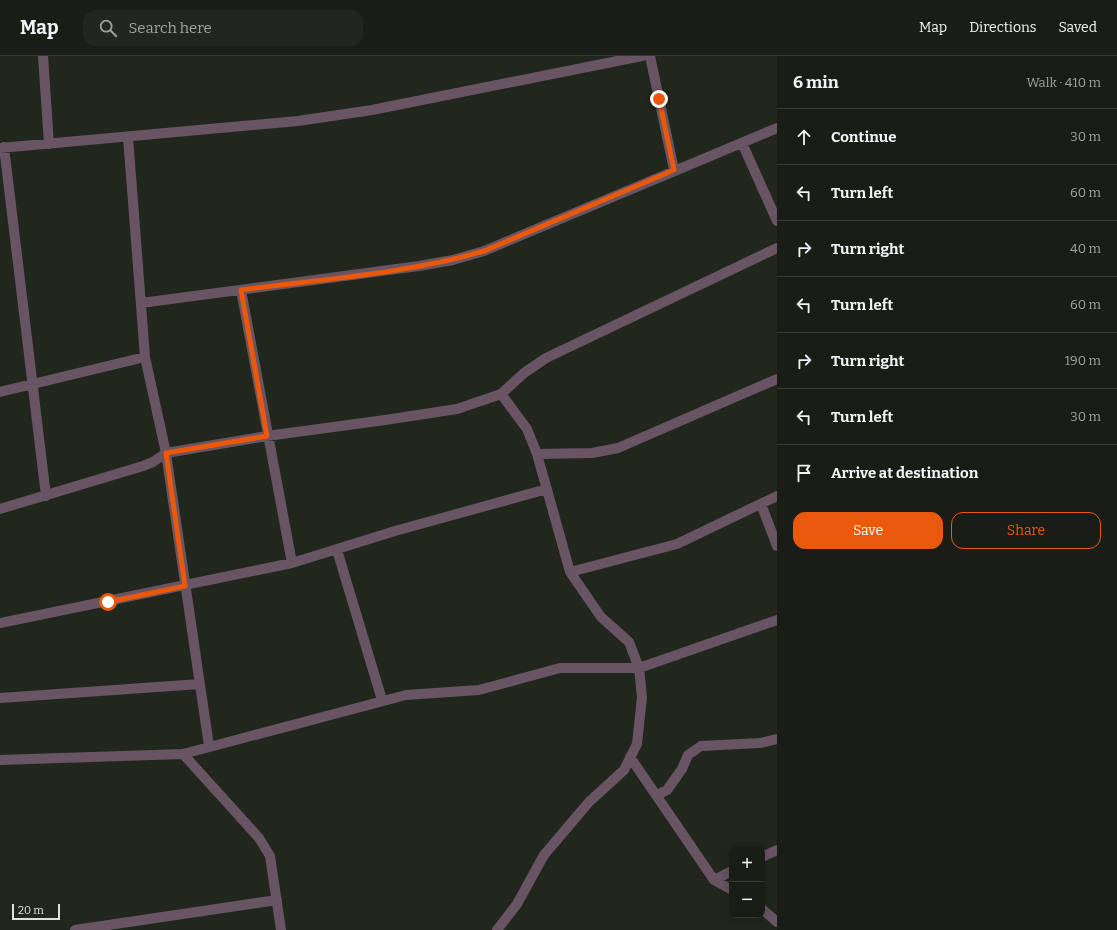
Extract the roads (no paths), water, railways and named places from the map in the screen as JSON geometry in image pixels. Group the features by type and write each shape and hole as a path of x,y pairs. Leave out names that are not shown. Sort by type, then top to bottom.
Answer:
{"street":[{"path":"43,56 49,144"},
{"path":"46,496 34,384 2,148 298,121 372,110 642,56"},
{"path":"650,56 674,170"},
{"path":"141,303 419,266 453,260 484,251 777,128"},
{"path":"128,137 146,357 166,453 209,746"},
{"path":"742,143 777,221"},
{"path":"0,509 143,466 153,462 166,453 267,436 457,409 501,394 524,373 546,358 777,248"},
{"path":"241,290 267,436 292,563"},
{"path":"0,392 146,357"},
{"path":"537,454 592,453 618,448 777,379"},
{"path":"497,930 517,904 544,855 588,802 624,770 637,744 642,697 639,668 629,642 600,617 570,572 537,454 527,429 501,394"},
{"path":"0,623 292,563 395,531 547,489"},
{"path":"570,572 677,544 777,496"},
{"path":"761,504 777,546"},
{"path":"337,550 382,700"},
{"path":"0,760 183,754 382,700 406,695 479,690 560,668 639,668 777,620"},
{"path":"0,698 200,684"},
{"path":"657,795 667,790 682,769 688,755 701,746 760,743 777,739"},
{"path":"183,754 259,838 270,856 281,930"},
{"path":"630,757 714,880 729,888"},
{"path":"765,856 777,850"},
{"path":"714,880 729,872"},
{"path":"75,930 276,900"},
{"path":"765,912 777,922"}]}
